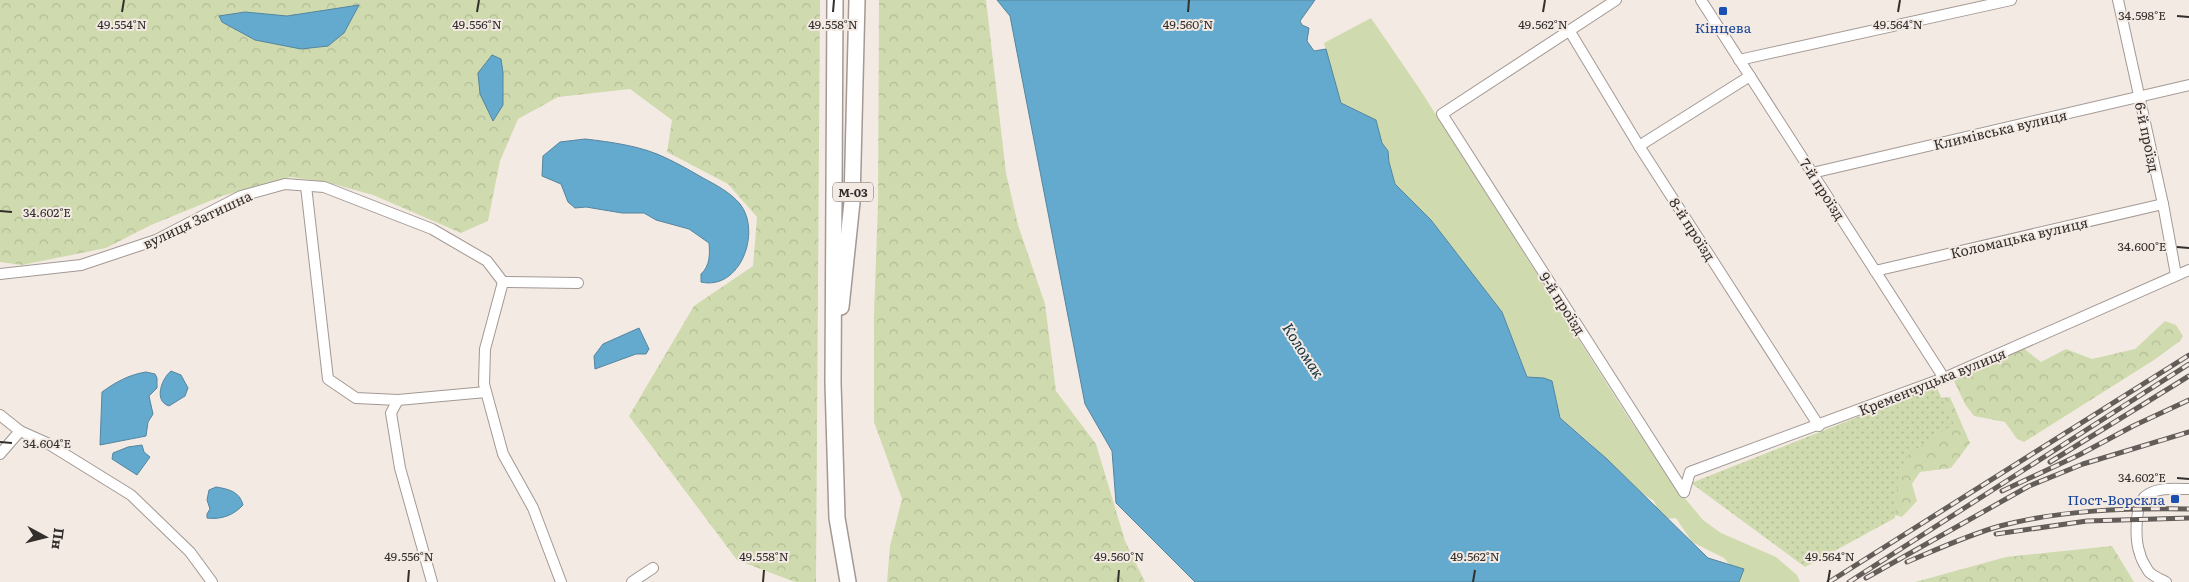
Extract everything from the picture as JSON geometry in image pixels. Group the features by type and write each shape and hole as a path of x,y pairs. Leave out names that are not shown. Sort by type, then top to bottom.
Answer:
{"highway":[{"name":"М-03","path":"835,0 833,383 837,518 848,582"},
{"name":"М-03","path":"833,383 852,202 857,0"}],"street":[{"path":"1570,30 1616,0"},
{"name":"7-й проїзд","path":"1701,0 1944,378"},
{"path":"1739,60 2011,0"},
{"name":"6-й проїзд","path":"2118,0 2163,204 2176,275"},
{"name":"9-й проїзд","path":"1570,30 1442,114 1684,492"},
{"name":"8-й проїзд","path":"1570,30 1639,146 1819,426"},
{"path":"1639,146 1750,76"},
{"name":"Климівська вулиця","path":"1812,173 2189,86"},
{"name":"вулиця Затишна","path":"0,274 81,265 156,240 241,196 285,184 324,187 432,229 487,261 503,282"},
{"path":"306,186 328,380 356,398 398,400 486,392"},
{"name":"Коломацька вулиця","path":"1875,271 2163,204"},
{"name":"Кременчуцька вулиця","path":"1684,492 1690,472 1819,426 1944,378 2189,270"},
{"path":"561,582 533,508 503,454 484,384 485,349 503,282 578,283"},
{"path":"398,400 391,413 400,468 432,582"},
{"path":"0,415 20,431 47,443 131,495 190,552 212,582"},
{"path":"0,454 20,431"},
{"path":"2166,582 2150,574 2140,554 2137,527 2139,502 2146,495 2154,492 2169,489 2189,489"},
{"path":"632,582 654,568"}],"green space":[{"path":"0,0 820,0 816,582 795,582 737,560 629,416 694,306 753,266 757,217 728,184 667,152 672,120 630,89 558,97 518,119 500,161 488,221 461,233 373,195 326,182 290,177 222,196 151,225 106,248 22,265 0,262"},
{"path":"879,0 986,0 1006,173 1018,225 1045,304 1056,391 1096,444 1125,541 1145,582 887,582 890,546 902,499 874,422"},
{"path":"1371,18 1419,88 1626,414 1678,490 1703,520 1721,533 1776,557 1797,575 1800,582 1740,582 1724,558 1692,542 1676,518 1663,519 1654,501 1624,482 1591,444 1560,418 1552,382 1544,378 1527,377 1502,312 1431,220 1395,184 1388,151 1382,143 1376,120 1341,103 1324,43"},
{"path":"2165,321 2176,325 2183,336 2180,341 2154,360 2024,442 2017,439 2005,422 1974,416 1965,404 1954,381 1975,368 2022,347 2041,362 2066,349 2092,359 2135,349"},
{"path":"1936,386 1954,424 1909,454 1898,478 1895,518 1805,567 1691,483"},
{"path":"1950,397 1970,443 1951,468 1920,472 1912,484 1917,501 1902,517 1887,513 1897,459 1925,432 1941,398"},
{"path":"2112,546 2134,582 1915,582 2006,557"}],"water":[{"name":"Коломак","path":"997,0 1315,0 1300,21 1302,25 1309,28 1307,41 1314,51 1326,49 1341,103 1376,120 1382,143 1388,151 1395,184 1431,220 1502,312 1527,377 1544,378 1552,381 1560,418 1607,459 1708,558 1744,569 1739,582 1195,582 1116,503 1112,451 1085,404 1010,16"},
{"path":"359,5 344,33 328,46 301,49 255,40 222,22 219,16 245,12 287,16"},
{"path":"492,55 501,59 503,73 503,105 493,121 480,94 478,73"},
{"path":"585,139 647,150 671,160 732,196 740,204 746,216 749,229 748,243 736,269 727,278 715,282 701,282 701,274 709,260 709,243 689,229 656,220 644,213 622,213 586,207 575,208 568,202 561,184 542,176 543,156 560,142"},
{"path":"639,328 649,349 646,354 636,354 595,369 594,356 603,344"},
{"path":"171,371 181,375 188,388 185,396 169,406 164,403 160,395 162,384"},
{"path":"146,372 155,374 157,388 149,396 153,414 148,422 146,436 100,445 102,392 122,379"},
{"path":"142,445 144,452 150,457 137,475 112,459 113,453 128,447"},
{"path":"216,487 237,494 243,505 236,512 227,516 207,518 210,509 207,500 209,490"}],"railway":[{"path":"1829,582 2189,355"},
{"path":"1849,582 2189,364"},
{"path":"2050,462 2189,376"},
{"path":"2002,491 2189,400"},
{"path":"1866,578 2029,486 2083,464 2189,432"},
{"path":"1907,562 1953,542 2000,526 2046,516 2093,511 2189,509"},
{"path":"1996,534 2087,521 2189,518"}],"place":[{"name":"Кінцева","path":"1723,11"},
{"name":"Пост-Ворскла","path":"2175,499"}]}
